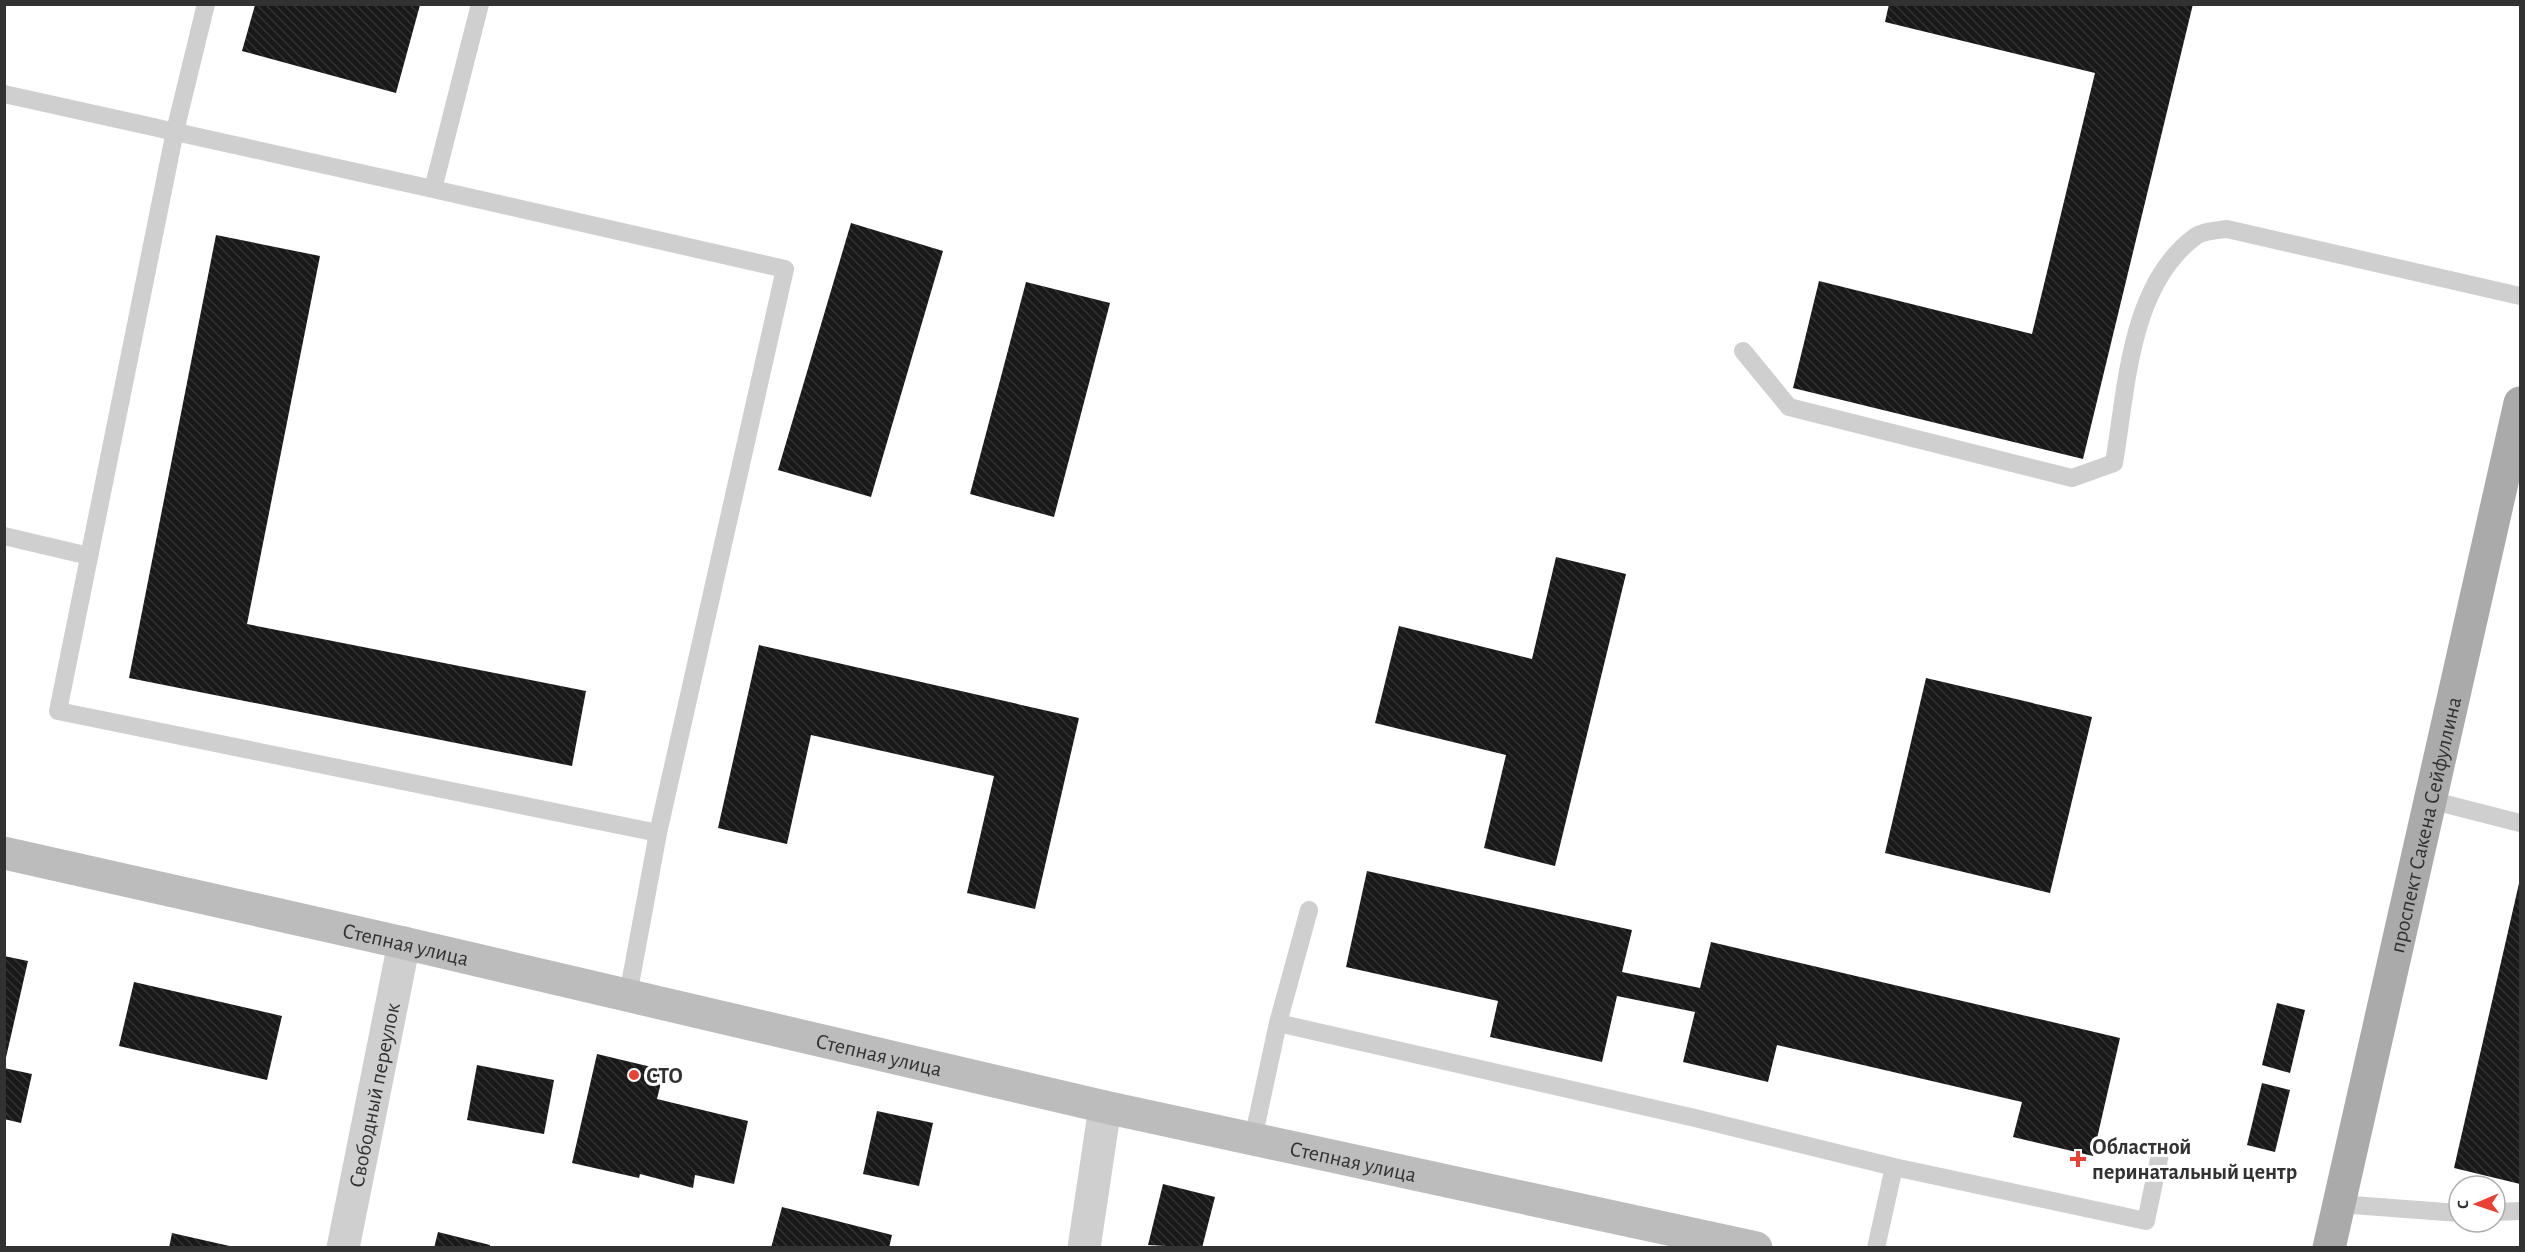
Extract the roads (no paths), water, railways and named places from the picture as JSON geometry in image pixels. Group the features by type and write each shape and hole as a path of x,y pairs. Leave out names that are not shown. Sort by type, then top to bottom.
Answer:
{"main road":[{"name":"проспект Сакена Сейфуллина","path":"2329,1248 2430,800 2511,485 2520,403"},
{"name":"Степная улица","path":"4,853 404,943 1105,1107 1756,1248"}],"street":[{"name":"Свободный переулок","path":"343,1248 404,943"},
{"path":"1084,1248 1105,1107"}],"lane":[{"path":"206,4 175,131 58,711 658,833"},
{"path":"433,189 480,4"},
{"path":"4,94 785,269 658,833 628,995"},
{"path":"1743,351 1789,407 2072,478 2114,463 2136,335 2159,274 2198,235 2227,229 2520,296"},
{"path":"4,536 89,555"},
{"path":"2430,800 2520,823"},
{"path":"1253,1139 1278,1023 1309,910"},
{"path":"1278,1023 1695,1118 1894,1167 2146,1221 2161,1149"},
{"path":"1876,1248 1894,1167"},
{"path":"2339,1204 2447,1212"}],"place":[{"name":"СТО","path":"634,1075"},
{"name":"Областной перинатальный центр","path":"2078,1159"}]}
